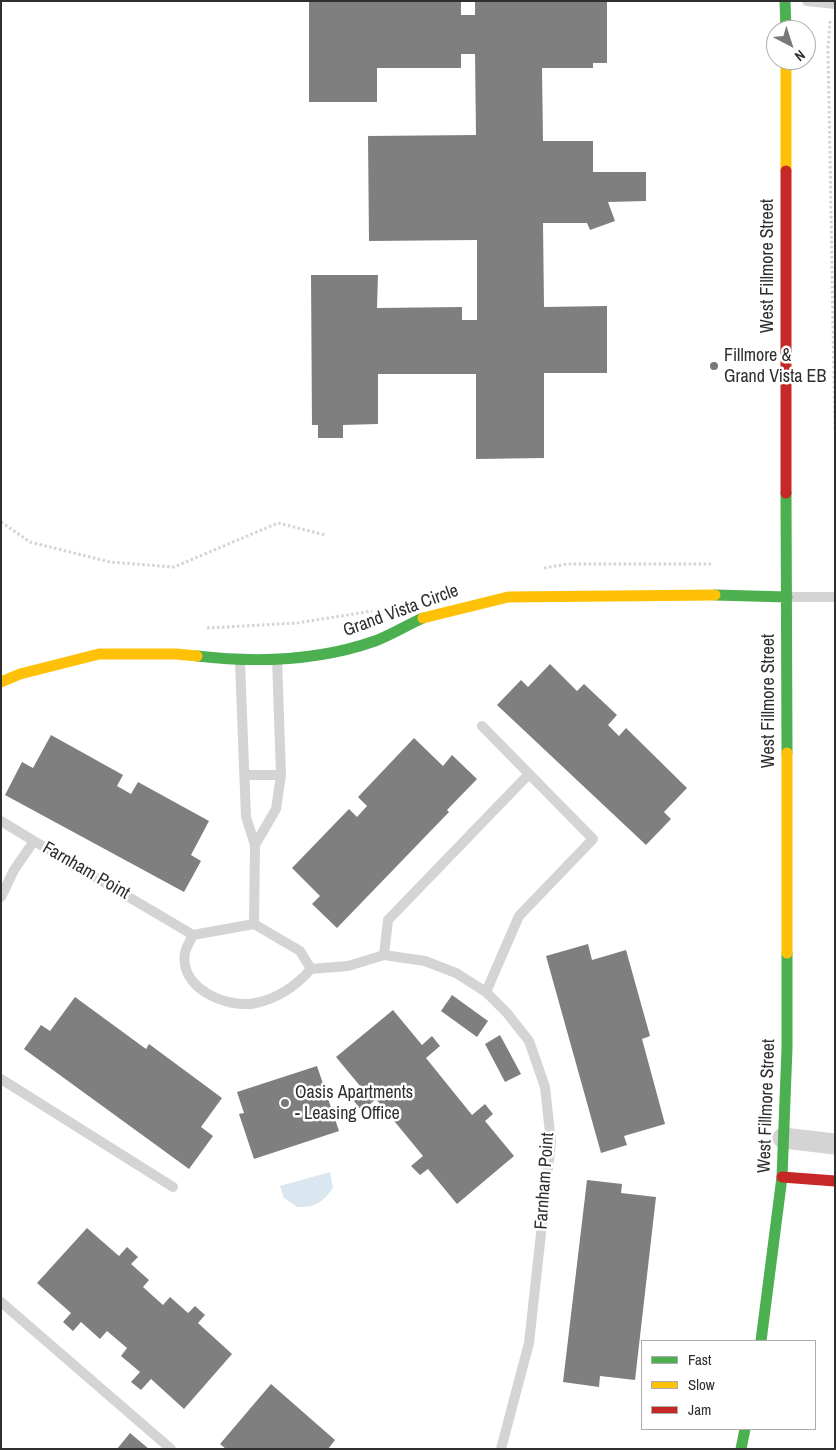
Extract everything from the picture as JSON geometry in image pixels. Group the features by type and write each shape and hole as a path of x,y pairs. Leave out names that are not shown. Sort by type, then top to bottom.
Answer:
{"main road":[{"path":"785,1 786,20"},
{"name":"West Fillmore Street","path":"760,1340 782,1177 788,972 785,657 787,597 786,70"},
{"name":"Grand Vista Circle","path":"1,682 20,674 99,654 176,654 240,661 308,657 347,650 377,640 422,618 464,606 508,597 715,595 787,597"},
{"path":"782,1177 835,1181"},
{"path":"741,1449 745,1430"}],"street":[{"path":"783,1138 835,1144"}],"lane":[{"path":"806,1 833,4"},
{"path":"787,597 835,597"},
{"path":"255,844 276,809 281,774 277,659"},
{"path":"240,661 246,817 255,844 254,924"},
{"path":"482,726 593,840 519,916 486,992"},
{"path":"245,774 281,774"},
{"path":"384,955 388,920 529,774"},
{"path":"1,821 34,841"},
{"name":"Farnham Point","path":"1,897 14,870 34,841 193,935"},
{"path":"254,924 300,951 311,969 297,984 278,995 256,1003 234,1004 214,997 197,987 188,971 185,953 193,935 254,924"},
{"name":"Farnham Point","path":"311,969 348,966 384,955 425,961 456,973 486,992 507,1013 529,1041 545,1087 551,1142 529,1343 501,1449"},
{"path":"1,1078 173,1187"},
{"path":"1,1302 172,1449"}],"path":[{"path":"833,4 828,48 835,430"},
{"path":"1,522 30,542 110,562 174,567 278,523 325,535"},
{"path":"538,569 567,564 711,564"},
{"path":"205,628 297,622 380,610"}],"shaded area":[{"path":"330,1172 333,1188 318,1203 297,1207 284,1198 280,1186"}],"building":[{"path":"309,1 461,1 461,15 475,15 475,1 607,1 607,63 593,63 593,68 542,68 543,141 593,141 593,172 646,172 646,201 608,202 615,221 590,230 587,223 543,223 544,307 607,306 607,373 544,373 544,458 476,459 476,374 378,374 378,424 343,425 343,438 318,438 318,425 312,425 311,275 378,275 377,308 462,307 462,320 477,320 477,240 369,241 368,136 476,135 475,54 461,54 461,68 377,68 377,102 309,102"},
{"path":"550,664 577,691 584,684 617,715 608,725 619,736 626,728 687,788 664,812 671,819 646,845 497,705 521,680 528,687"},
{"path":"51,735 123,775 117,786 131,794 138,782 209,821 191,855 201,861 184,892 5,795 22,762 33,768"},
{"path":"414,738 443,766 452,755 477,779 447,810 449,812 337,928 312,904 320,896 292,868 349,809 357,817 367,806 358,797"},
{"path":"588,944 592,960 626,950 650,1036 642,1039 665,1124 624,1136 627,1145 601,1153 546,956"},
{"path":"452,995 488,1021 477,1037 441,1011"},
{"path":"75,997 146,1049 149,1044 222,1098 201,1127 213,1136 189,1169 24,1049 41,1025 50,1031"},
{"path":"393,1010 422,1045 432,1036 440,1046 426,1058 472,1115 485,1104 493,1114 485,1121 514,1156 457,1204 428,1169 420,1175 411,1166 423,1156 376,1099 362,1111 354,1101 365,1092 336,1057"},
{"path":"500,1035 521,1074 505,1082 485,1044"},
{"name":"Oasis Apartments - Leasing Office","path":"317,1066 339,1131 254,1159 239,1114 244,1113 237,1092"},
{"path":"587,1180 622,1184 621,1193 656,1197 635,1380 600,1376 599,1387 563,1382"},
{"path":"87,1228 119,1256 127,1247 138,1257 131,1264 149,1280 143,1287 163,1305 170,1297 188,1313 195,1306 205,1315 198,1323 232,1354 184,1409 151,1379 141,1390 131,1382 140,1372 121,1356 127,1348 107,1331 100,1339 81,1322 73,1331 63,1322 71,1313 37,1283"},
{"path":"271,1384 335,1440 328,1449 226,1449 220,1444"},
{"path":"130,1433 149,1449 117,1449"}],"traffic: fast":[{"path":"785,1 786,20"},
{"path":"786,493 787,753"},
{"path":"715,595 787,597"},
{"path":"197,656 265,660 332,653 375,641 423,618"},
{"path":"761,1340 782,1177 787,1048 787,953"},
{"path":"741,1449 745,1430"}],"traffic: slow":[{"path":"786,70 786,171"},
{"path":"423,618 508,597 715,595"},
{"path":"1,682 20,674 99,654 176,654 197,656"},
{"path":"787,753 787,953"}],"traffic: jam":[{"path":"786,171 786,493"},
{"path":"782,1177 835,1181"}],"place":[{"name":"Fillmore & Grand Vista EB","path":"714,366"},
{"name":"Oasis Apartments - Leasing Office","path":"285,1103"}]}
